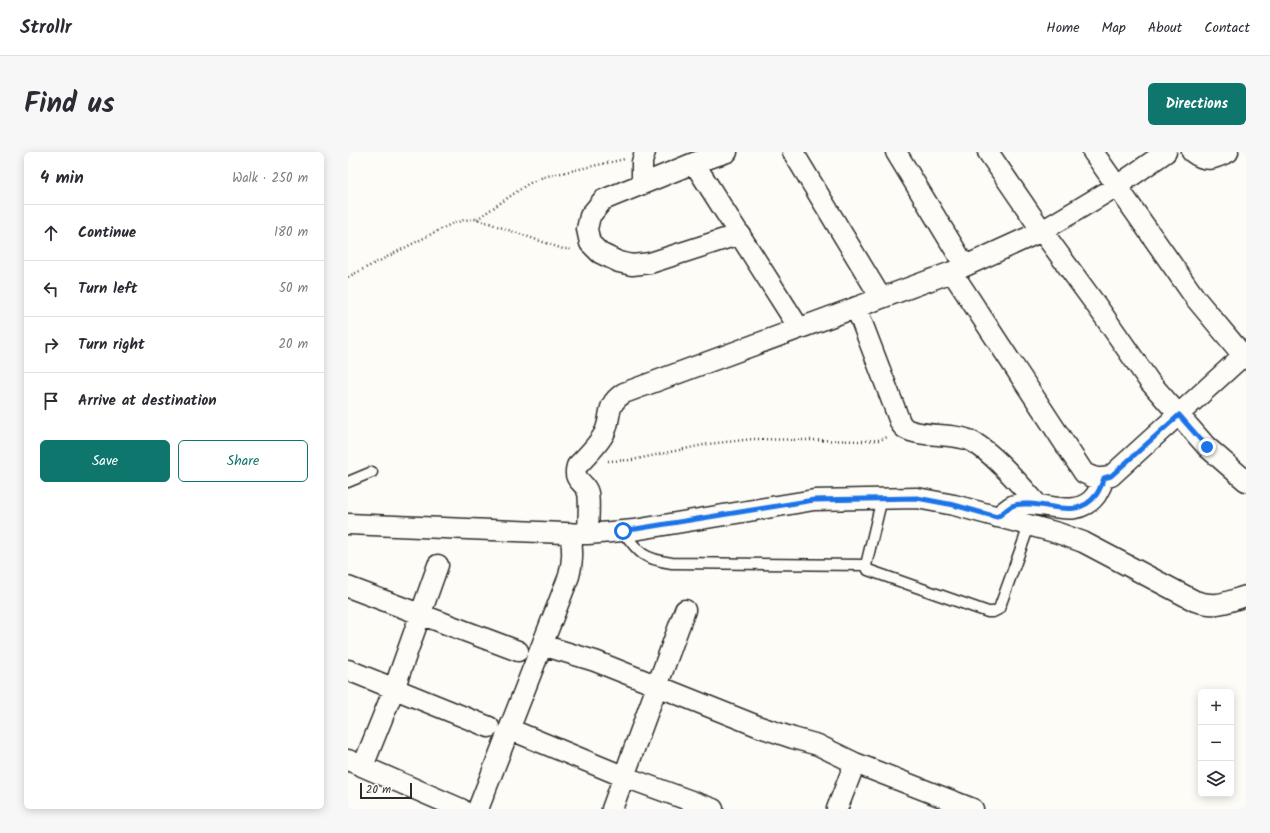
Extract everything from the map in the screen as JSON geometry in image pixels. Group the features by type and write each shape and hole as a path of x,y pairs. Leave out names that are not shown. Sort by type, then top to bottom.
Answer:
{"street":[{"path":"727,152 694,163 603,200 590,216 587,229 590,242 600,253 619,262 632,265 650,263 740,234"},
{"path":"793,152 881,298"},
{"path":"896,152 959,269 1084,473 1095,478 1104,478 1111,476 1245,356 1196,300 1093,152"},
{"path":"988,152 1042,232 1099,309 1149,381 1207,447 1246,481"},
{"path":"478,809 569,576 573,551 579,534 588,492 575,475 577,466 600,440 605,432 611,407 615,399 624,393 959,269 1042,232 1117,186 1166,152"},
{"path":"1192,152 1205,158 1213,159 1228,152"},
{"path":"642,184 644,154"},
{"path":"694,163 800,328"},
{"path":"856,307 900,422 904,428 914,432 965,438 976,443 987,451 1038,505"},
{"path":"997,517 1012,506 1022,504 1061,509 1076,508 1086,504 1096,495 1104,478"},
{"path":"348,524 579,534 623,531 814,500 917,498 954,505 1058,533 1083,542 1200,603 1214,606 1246,596"},
{"path":"438,565 394,689 356,763 461,809"},
{"path":"348,587 518,651"},
{"path":"612,809 686,610"},
{"path":"542,645 594,661 760,727 818,745 855,763 973,809"},
{"path":"348,670 489,727"},
{"path":"509,729 625,777 713,809"},
{"path":"837,809 855,763"}],"lane":[{"path":"348,482 372,472"},
{"path":"882,498 866,565 868,570 988,612 993,612 998,609 1029,526"},
{"path":"623,531 642,555 656,560 672,563 866,565"}],"path":[{"path":"478,219 528,184 543,177 644,154"},
{"path":"348,277 453,223 464,220 478,219 563,249 571,249 590,242"},
{"path":"583,459 594,462 632,460 708,444 753,439 879,440 894,435 904,428"}],"route":[{"path":"623,531 814,500 917,498 954,505 997,517 1012,506 1022,504 1061,509 1076,508 1086,504 1096,495 1104,478 1111,476 1179,415 1207,447"}]}
